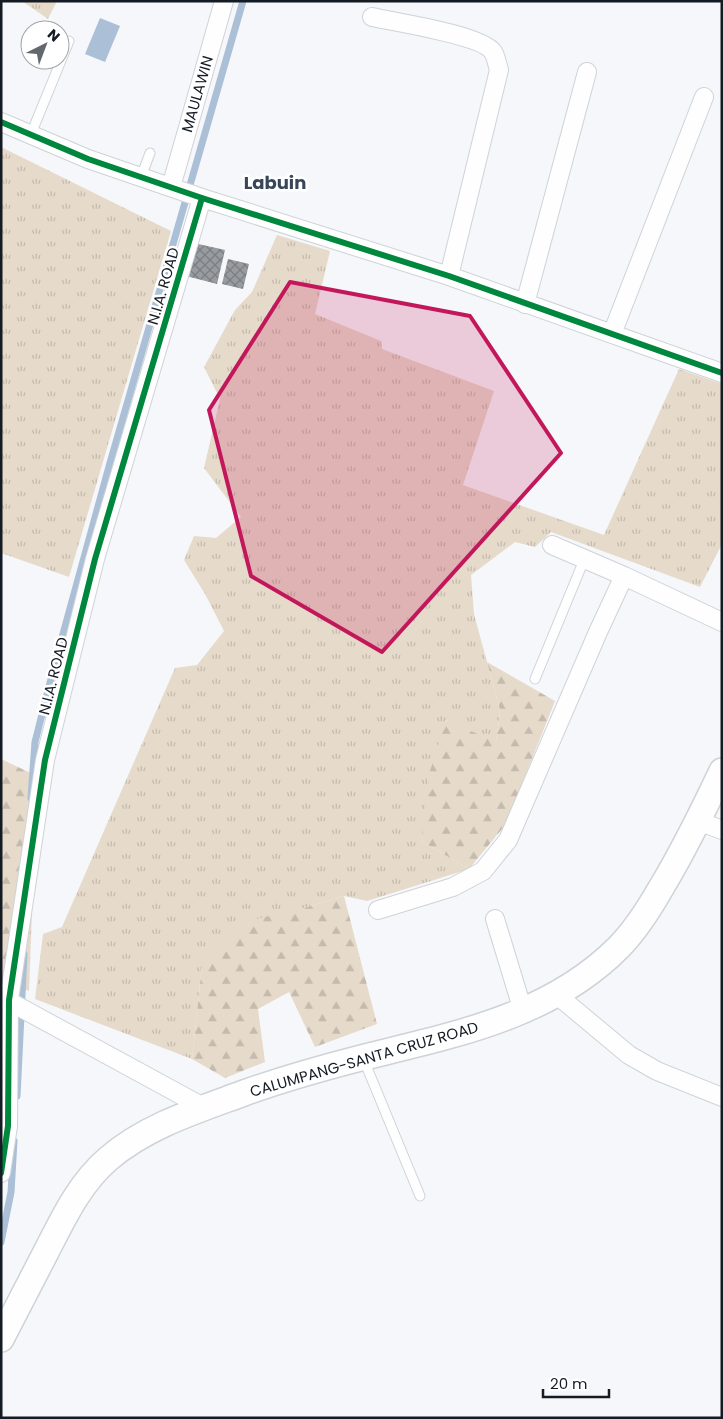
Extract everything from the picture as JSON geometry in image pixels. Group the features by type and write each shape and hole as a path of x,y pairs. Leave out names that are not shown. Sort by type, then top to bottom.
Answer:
{"main road":[{"name":"CALUMPANG-SANTA CRUZ ROAD","path":"1,1339 72,1202 90,1178 108,1159 136,1140 161,1126 205,1108 303,1074 457,1034 523,1011 557,995 588,975 625,940 646,914 674,867 722,771"}],"street":[{"name":"MAULAWIN","path":"170,187 224,1"},
{"path":"372,17 481,42 493,51 499,70 449,276"},
{"path":"525,304 587,72"},
{"path":"612,334 704,97"},
{"path":"1,122 88,159 202,198 449,276 722,373"},
{"name":"N.I.A. ROAD","path":"1,1173 8,1126 5,998 45,760 94,559 202,198"},
{"path":"552,545 722,622"},
{"path":"378,910 454,887 483,871 508,840 624,576"},
{"path":"698,821 722,830"},
{"path":"495,919 523,1011"},
{"path":"557,995 629,1055 657,1071 722,1097"},
{"path":"5,998 205,1108"}],"lane":[{"path":"31,134 56,70"},
{"path":"141,177 150,153"},
{"path":"535,679 584,560"},
{"path":"363,1058 420,1196"}],"highlighted area":[{"path":"290,282 470,316 561,453 382,652 251,576 209,410"}],"green space":[{"path":"22,1 57,1 48,19"},
{"path":"1,147 171,231 69,577 1,553"},
{"path":"277,235 330,251 315,314 381,341 382,349 494,391 463,485 604,535 679,369 722,384 722,544 700,587 551,532 535,547 515,542 471,575 474,614 500,710 496,743 446,720 421,841 469,869 367,901 344,896 304,908 202,965 192,1059 35,999 43,934 62,927 175,668 197,665 224,631 205,594 184,560 194,536 216,538 241,517 204,468 220,399 204,367 235,310 252,292"},
{"path":"487,662 555,701 506,824 469,869 421,841 430,771 446,720 496,742 500,710"},
{"path":"1,759 37,776 29,991 1,981"},
{"path":"344,896 377,1024 315,1047 289,992 258,1009 265,1062 225,1078 192,1059 202,965 243,922 304,908"}],"water":[{"path":"100,18 120,26 105,62 85,54"}],"building":[{"path":"194,243 225,250 217,284 186,276"},
{"path":"228,259 249,264 243,289 222,284"}],"waterway":[{"path":"31,798 35,742 55,663 110,463 243,1"},
{"path":"17,1096 24,954"},
{"path":"1,1242 11,1192 14,1141"}],"cycle path":[{"path":"1,122 88,159 202,198 449,276 722,373"},
{"path":"1,1173 8,1126 9,1000 45,760 95,559 202,198"}],"district":[{"name":"Labuin","path":"275,182"}]}
